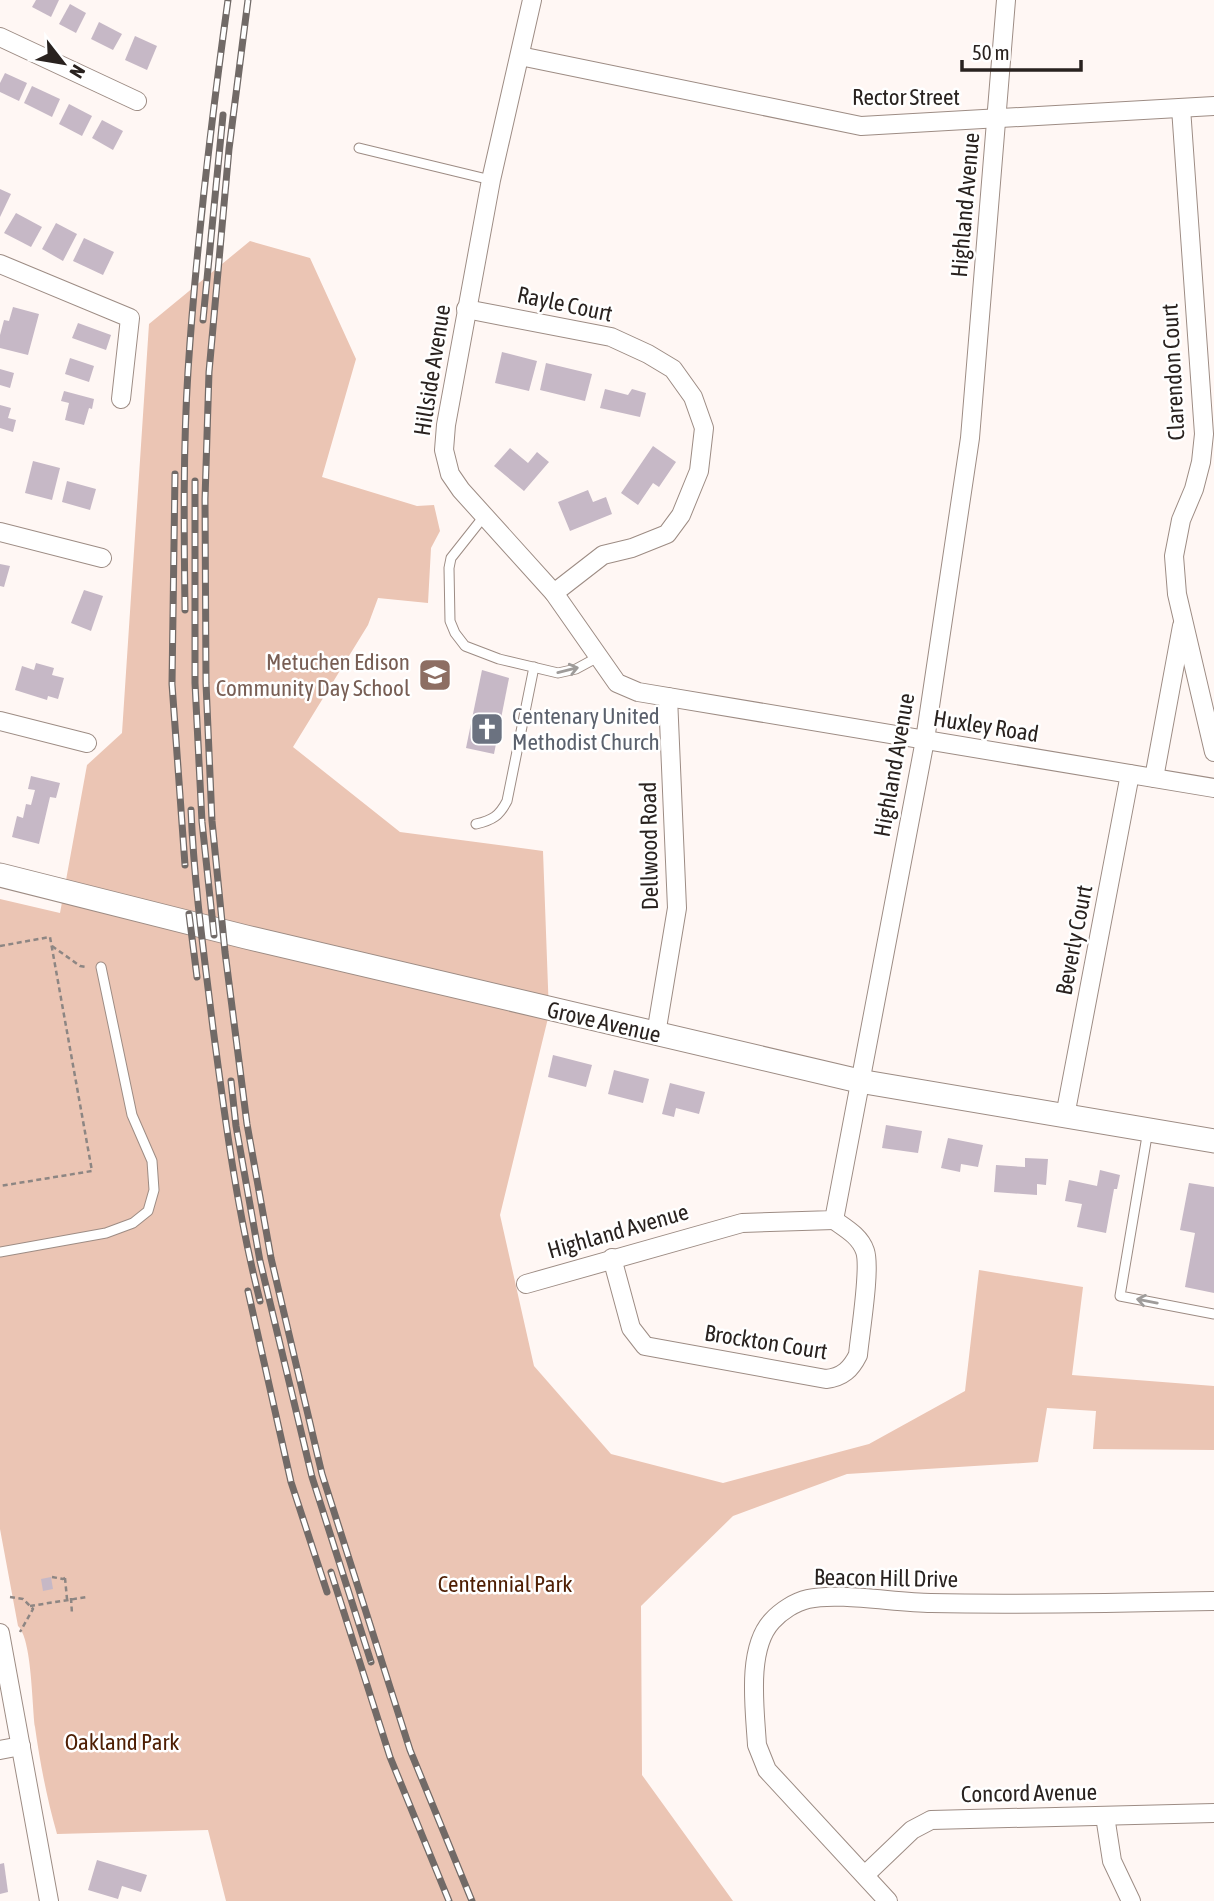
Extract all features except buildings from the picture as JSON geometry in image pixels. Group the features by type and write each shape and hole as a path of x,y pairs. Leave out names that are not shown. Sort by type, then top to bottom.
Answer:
{"street":[{"name":"Hillside Avenue","path":"532,0 491,180 449,405 444,450 450,474 461,490 554,593 617,683 638,692 668,697"},
{"name":"Highland Avenue","path":"526,1284 742,1223 834,1220 925,740 970,438 1006,0"},
{"path":"0,37 137,101"},
{"name":"Rector Street","path":"520,56 860,126 1214,106"},
{"name":"Clarendon Court","path":"1181,108 1204,434 1194,489 1181,520 1174,556 1177,594 1214,752"},
{"path":"0,264 130,318 121,399"},
{"name":"Rayle Court","path":"466,309 611,337 648,354 673,369 693,397 704,428 699,471 681,515 667,534 632,548 603,555 554,593"},
{"path":"0,531 102,558"},
{"path":"1154,778 1184,619"},
{"name":"Huxley Road","path":"668,697 1214,789"},
{"name":"Dellwood Road","path":"656,1034 677,908 668,697"},
{"path":"0,721 87,743"},
{"name":"Beverly Court","path":"1065,1116 1130,774"},
{"name":"Grove Avenue","path":"0,875 254,939 859,1081 1214,1141"},
{"name":"Brockton Court","path":"612,1258 631,1328 645,1346 826,1379 835,1378 853,1366 858,1355 866,1267 865,1250 855,1236 834,1220"},
{"name":"Beacon Hill Drive","path":"888,1901 767,1770 757,1745 755,1664 759,1641 771,1622 790,1606 808,1599 1034,1605 1214,1601"},
{"path":"0,1633 49,1901"},
{"path":"0,1750 20,1746"},
{"name":"Concord Avenue","path":"864,1875 912,1830 931,1820 1214,1814"},
{"path":"1105,1816 1112,1861 1131,1901"}],"lane":[{"path":"359,148 491,180"},
{"path":"485,516 451,558 448,587 450,621 454,633 465,646 499,659 558,673 576,669 600,656"},
{"path":"476,824 500,814 507,801 534,667"},
{"path":"0,1252 106,1233 134,1223 148,1211 154,1190 152,1161 132,1115 101,967"},
{"path":"1147,1130 1120,1296 1214,1314"}],"path":[{"path":"0,946 50,937 92,1171 0,1186"},
{"path":"52,946 80,966 101,967"},
{"path":"52,1577 66,1578 72,1614"},
{"path":"10,1597 19,1597 33,1611 20,1633"},
{"path":"30,1606 88,1597"}],"green space":[{"path":"250,241 310,258 356,359 322,477 417,506 434,505 440,531 431,548 428,603 378,598 368,625 293,747 400,832 543,851 549,1014 500,1215 534,1366 611,1454 723,1483 869,1444 965,1391 979,1270 1083,1287 1072,1375 1214,1386 1214,1450 1093,1449 1096,1411 1047,1408 1038,1462 847,1474 733,1516 641,1606 642,1775 733,1901 226,1901 208,1830 57,1834 37,1740 29,1658 23,1633 18,1626 0,1529 0,899 60,913 87,765 122,733 149,324"}],"railway":[{"path":"185,610 184,520 188,371 205,185 228,0"},
{"path":"248,0 229,149 209,372 205,499 206,683 212,821 225,952 247,1124 271,1258 322,1474 410,1750 472,1901"},
{"path":"203,320 223,115"},
{"path":"175,474 172,684 185,865"},
{"path":"195,481 195,683 202,822 214,935"},
{"path":"191,810 194,865 222,1096 238,1199 260,1301"},
{"path":"189,914 197,977"},
{"path":"231,1081 236,1126 260,1261 312,1477 371,1662"},
{"path":"248,1291 291,1482 327,1592"},
{"path":"331,1572 390,1757 449,1901"}],"place":[{"name":"Metuchen Edison Community Day School","path":"435,675"},
{"name":"Centenary United Methodist Church","path":"487,729"}],"park label":[{"name":"Centennial Park","path":"505,1584"},
{"name":"Oakland Park","path":"122,1742"}]}
